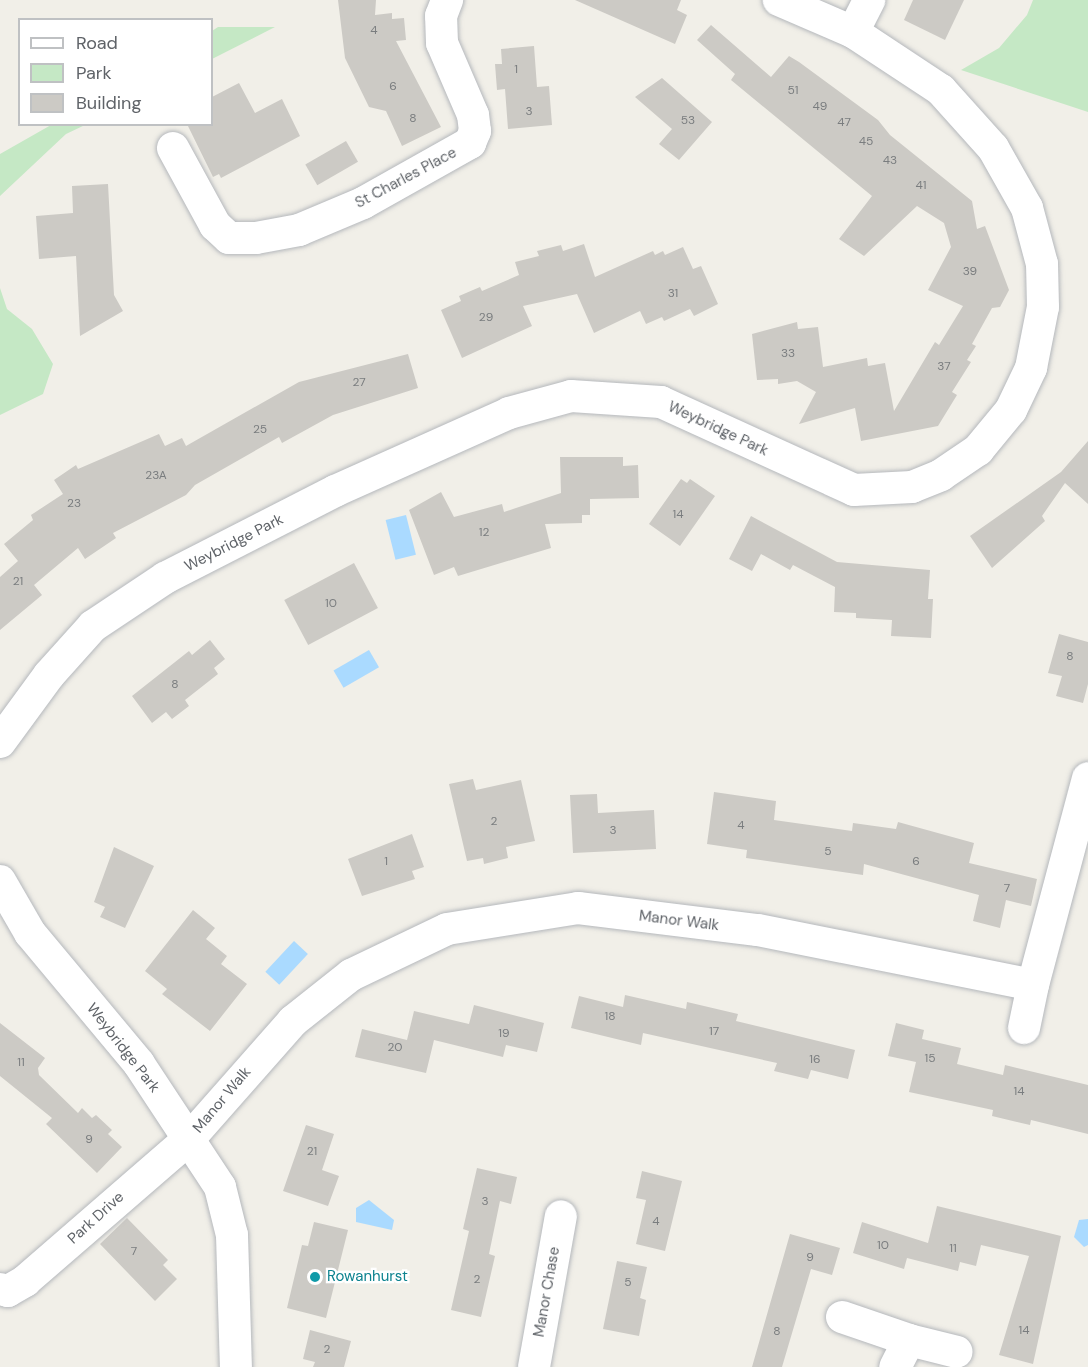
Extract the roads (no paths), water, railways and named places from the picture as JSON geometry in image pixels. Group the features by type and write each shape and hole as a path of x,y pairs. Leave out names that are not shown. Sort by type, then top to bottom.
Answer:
{"street":[{"name":"St Charles Place","path":"172,148 215,225 229,238 256,238 298,230 363,203 470,143 475,131 473,115 442,43 441,16 447,0"},
{"name":"Weybridge Park","path":"0,742 48,675 93,626 165,578 335,491 509,413 572,396 661,402 854,490 912,487 941,476 978,450 1011,410 1031,368 1043,307 1036,231 1012,176 966,115 924,77 853,32 779,0"},
{"path":"853,32 869,0"},
{"path":"1024,1028 1033,985 1088,778"},
{"name":"Weybridge Park","path":"0,881 30,933 139,1064 220,1187 232,1235 237,1367"},
{"name":"Manor Walk","path":"189,1138 293,1021 351,975 420,939 478,921 578,908 758,930 1033,985"},
{"name":"Park Drive","path":"0,1289 8,1291 25,1281 189,1138"},
{"name":"Manor Chase","path":"534,1367 561,1216"},
{"path":"842,1317 902,1353 957,1352"}],"water":[{"path":"406,515 416,555 396,560 386,520"},
{"path":"369,650 379,667 343,688 333,670"},
{"path":"294,941 308,954 279,985 265,972"},
{"path":"369,1200 394,1220 392,1230 356,1222 356,1208"},
{"path":"1088,1219 1088,1245 1084,1247 1074,1237 1079,1220"}],"place":[{"name":"Rowanhurst","path":"315,1277"}]}
